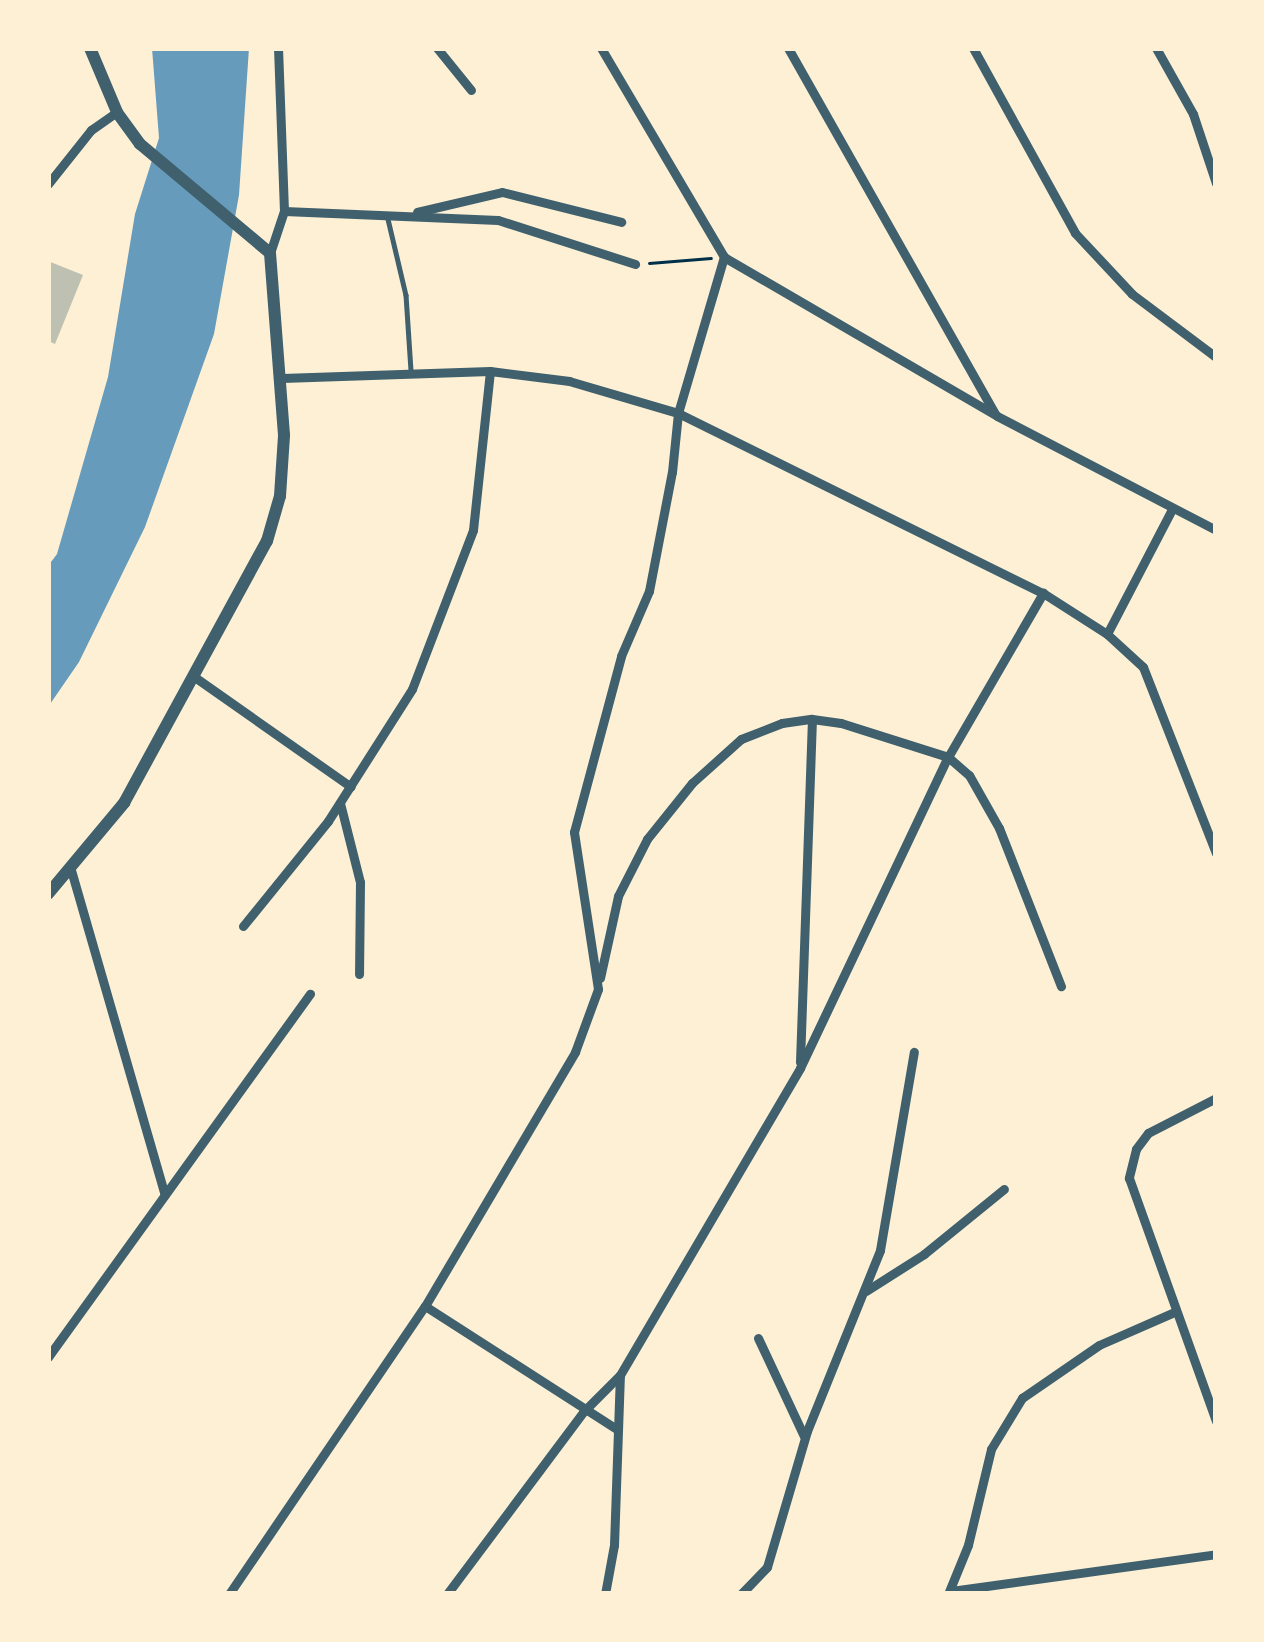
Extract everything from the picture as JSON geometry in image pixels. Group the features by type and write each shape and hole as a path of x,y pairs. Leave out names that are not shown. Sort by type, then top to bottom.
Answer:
{"street":[{"path":"90,48 117,112 140,144 270,253"},
{"path":"48,894 124,803 196,678 273,518 284,435 270,253 284,211 278,48"},
{"path":"436,48 471,90"},
{"path":"601,48 724,257 997,416 1216,530"},
{"path":"788,48 997,416"},
{"path":"973,48 1075,233 1132,294 1216,357"},
{"path":"1156,48 1193,114 1216,183"},
{"path":"48,184 91,130 117,112"},
{"path":"410,214 502,192 621,222"},
{"path":"284,211 498,220 635,264"},
{"path":"598,989 574,832 621,656 649,590 672,472 678,412 724,257"},
{"path":"282,378 490,371 569,381 678,412 1043,592 1107,634 1143,667 1216,854"},
{"path":"243,926 340,802 412,688 473,530 490,371"},
{"path":"1107,634 1172,509"},
{"path":"447,1594 584,1411 620,1375 800,1068 948,757 1043,592"},
{"path":"196,678 350,787"},
{"path":"800,1068 812,719"},
{"path":"229,1594 425,1306 565,1071 598,989 618,896 647,839 692,783 741,739 782,723 812,719 841,723 948,757 969,775 999,828 1061,986"},
{"path":"340,802 360,882 359,974"},
{"path":"71,870 165,1195"},
{"path":"48,1357 310,994"},
{"path":"741,1594 767,1567 805,1437 880,1250 914,1052"},
{"path":"1216,1098 1148,1132 1136,1149 1129,1178 1216,1420"},
{"path":"866,1291 924,1254 1004,1189"},
{"path":"425,1306 618,1430"},
{"path":"1174,1312 1099,1345 1022,1398 991,1449 950,1593 1216,1555"},
{"path":"758,1338 805,1437"},
{"path":"604,1594 614,1545 620,1375"}],"lane":[{"path":"387,214 406,296 411,371"}],"path":[{"path":"635,264 724,257"}],"water":[{"path":"152,48 249,48 239,195 214,334 145,527 79,662 48,707 48,566 57,554 108,377 135,214 159,138"}],"building":[{"path":"48,261 83,275 55,344 48,341"}]}
